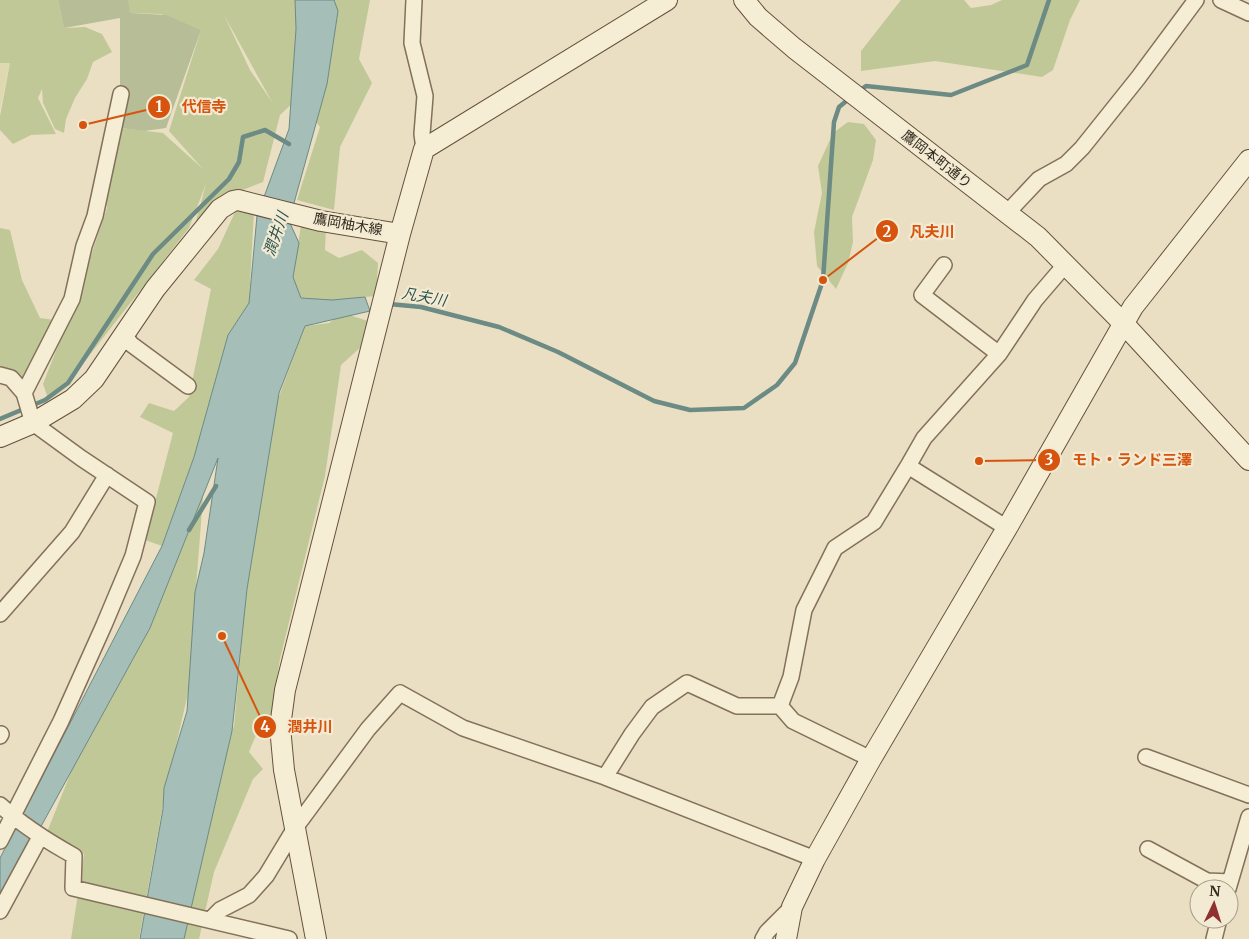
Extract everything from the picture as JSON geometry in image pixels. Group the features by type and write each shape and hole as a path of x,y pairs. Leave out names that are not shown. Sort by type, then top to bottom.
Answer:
{"street":[{"path":"414,0 412,43 425,96 422,134 424,149 667,0"},
{"name":"鷹岡本町通り","path":"744,0 758,17 794,48 1038,237 1124,324 1249,460"},
{"path":"1007,213 1039,179 1066,164 1082,148 1161,48 1196,0"},
{"path":"1221,0 1249,13"},
{"path":"24,393 72,299 84,246 95,216 120,94"},
{"name":"鷹岡柚木線","path":"0,437 33,423 74,400 94,379 155,289 220,209 238,200 321,220 400,234 424,149"},
{"path":"786,939 792,907 814,859 1133,307 1249,160"},
{"path":"316,939 284,770 280,727 286,690 400,234"},
{"path":"944,265 922,295 999,354"},
{"path":"780,706 791,677 804,610 835,548 874,522 924,438 999,354 1035,300 1065,265"},
{"path":"124,334 131,344 188,386"},
{"path":"0,376 11,378 24,393 33,423 147,502 133,556 62,721 0,841"},
{"path":"908,466 1007,528"},
{"path":"0,614 72,532 107,475"},
{"path":"605,777 632,734 652,707 687,683 737,706 780,706 793,721 871,759"},
{"path":"210,920 220,910 249,895 266,876 295,828 368,729 400,693 462,728 605,777 814,859"},
{"path":"1146,757 1249,795"},
{"path":"0,805 40,837 74,856 73,888 289,939"},
{"path":"1231,879 1248,821"},
{"path":"0,911 40,837"},
{"path":"1148,849 1203,879"},
{"path":"763,939 767,932 792,907"}],"shaded area":[{"path":"10,62 0,110 0,63"}],"green space":[{"path":"0,0 58,0 64,28 85,27 102,34 112,52 93,62 87,79 75,98 66,119 64,133 55,129 43,103 42,89 38,98 56,134 31,135 13,144 0,130 0,116 10,63 0,63"},
{"path":"58,0 128,0 130,13 166,15 201,30 166,128 144,131 121,128 127,87 120,85 120,18 64,28"},
{"path":"126,0 370,0 359,59 372,83 340,147 334,210 297,200 320,127 298,98 280,115 263,182 230,195 193,232 206,184 189,228 74,375 48,398 43,384 77,297 107,208 105,192 121,128 163,133 203,169 169,131 201,30 161,14 130,13","holes":["224,15 272,102 250,70"]},
{"path":"901,0 964,0 971,8 991,5 1002,0 1080,0 1070,20 1053,70 1042,77 935,61 861,71 861,51"},
{"path":"848,122 864,124 876,140 873,160 852,217 853,242 848,263 836,289 817,266 814,232 822,193 818,166 833,133"},
{"path":"236,210 254,211 249,303 228,335 201,437 162,546 145,540 173,433 140,417 149,403 174,411 189,397 211,289 194,280 218,249"},
{"path":"301,225 326,228 325,250 339,258 362,250 378,263 376,296 322,301 301,298 292,282"},
{"path":"0,228 10,230 22,280 40,318 62,321 27,387 0,370"},
{"path":"343,313 368,321 361,347 341,365 325,476 280,659 269,727 261,723 249,752 263,769 253,779 214,872 199,939 183,939 234,726 246,593 278,399 305,326 329,323"},
{"path":"204,484 192,640 193,671 164,799 139,939 71,939 84,854 47,832 83,742"}],"water":[{"path":"295,0 334,0 338,11 327,84 289,221 299,243 293,277 301,298 332,300 365,297 370,311 305,326 279,393 247,589 232,731 184,939 140,939 163,809 164,788 187,711 195,592 204,553 218,458 150,628 0,901 0,858 162,546 194,457 228,335 249,303 257,216 289,129 296,29"}],"waterway":[{"name":"凡夫川","path":"858,92 866,86 951,95 1027,65 1049,0"},
{"name":"凡夫川","path":"389,304 421,307 499,327 558,352 654,401 690,410 744,408 777,385 795,363 823,280 834,122 839,107 850,98"},
{"path":"0,419 45,400 68,383 153,254 229,179 239,162 243,137 265,130 289,144"},
{"path":"189,530 216,486"}],"place":[{"name":"代信寺","path":"83,125"},
{"name":"凡夫川","path":"823,280"},
{"name":"モト・ランド三澤","path":"979,461"},
{"name":"潤井川","path":"222,636"}]}
